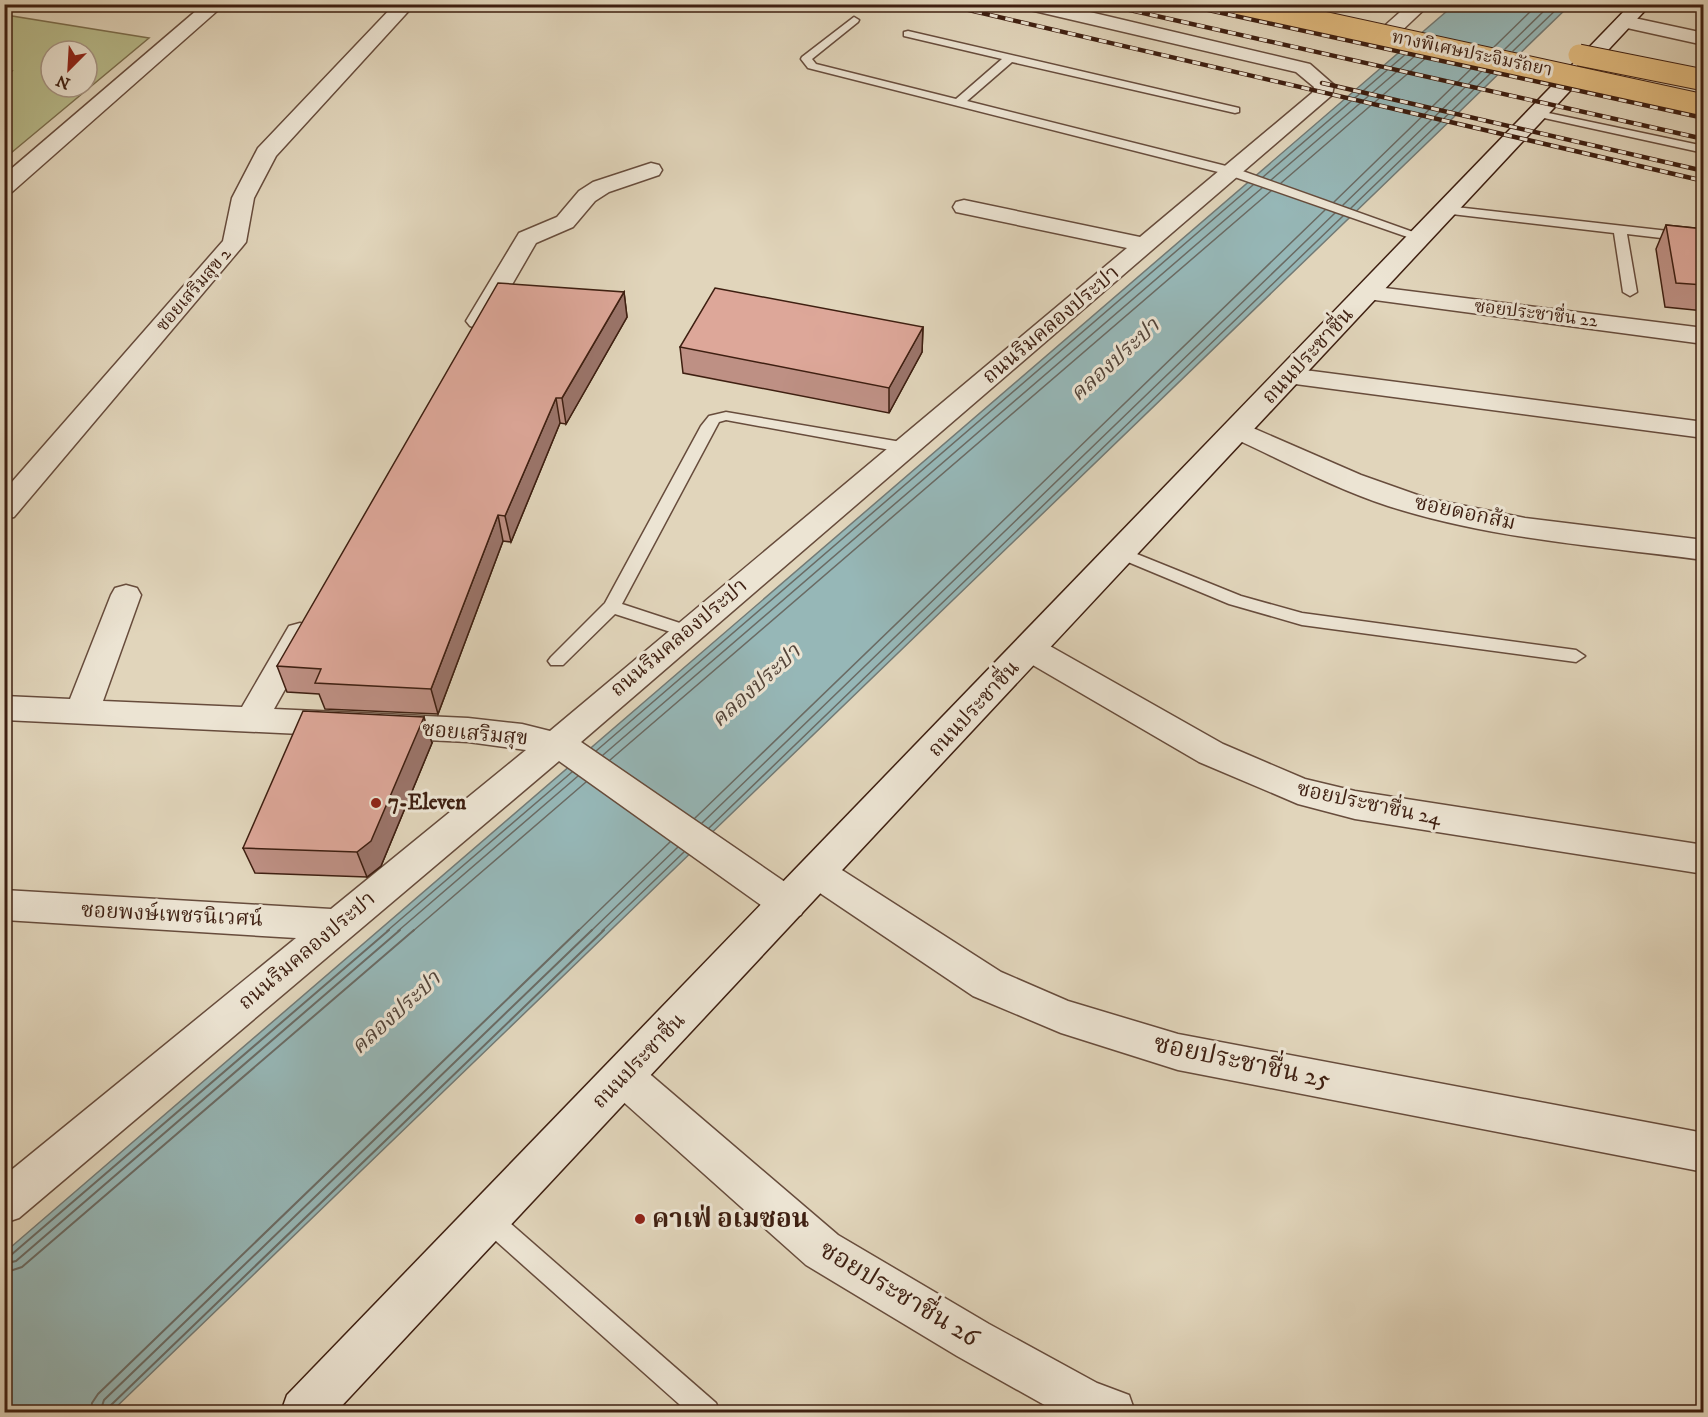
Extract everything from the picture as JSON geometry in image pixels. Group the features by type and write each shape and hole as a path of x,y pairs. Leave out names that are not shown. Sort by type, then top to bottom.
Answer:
{"highway":[{"name":"ทางพิเศษประจิมรัถยา","path":"1239,4 1704,105"},
{"name":"ทางพิเศษประจิมรัถยา","path":"1378,13 1423,14"},
{"name":"ทางพิเศษประจิมรัถยา","path":"1564,52 1704,80"}],"street":[{"path":"4,187 216,4"},
{"name":"ซอยเสริมสุข 2","path":"4,510 234,242 243,198 266,153 406,4"},
{"name":"ถนนริมคลองประปา","path":"4,1203 339,925 565,748 686,632 1145,245 1240,174 1322,95 1324,85 1303,68 1030,4"},
{"path":"1634,13 1704,39"},
{"name":"ถนนประชาชื่น","path":"304,1413 1634,13"},
{"path":"1388,33 1423,14"},
{"path":"1599,50 1704,72"},
{"path":"468,341 527,238 565,222 587,196 601,187 651,170"},
{"path":"964,207 1145,245"},
{"name":"ซอยประชาชื่น 22","path":"1368,292 1704,336"},
{"path":"1289,376 1704,430"},
{"name":"ซอยดอกส้ม","path":"1239,430 1371,489 1417,505 1467,518 1704,550"},
{"path":"82,712 126,595"},
{"path":"251,721 315,608"},
{"name":"ซอยประชาชื่น 24","path":"1030,650 1211,753 1298,791 1355,805 1704,860"},
{"name":"ซอยเสริมสุข","path":"4,708 468,730 523,736 565,748 788,904"},
{"name":"ซอยประชาชื่น 25","path":"818,873 987,984 1061,1016 1178,1052 1704,1152"},
{"name":"ซอยพงษ์เพชรนิเวศน์","path":"4,905 339,925"},
{"name":"ซอยประชาชื่น 26","path":"624,1077 822,1250 973,1340 1085,1402 1112,1413"}],"lane":[{"path":"1255,4 1388,33"},
{"path":"854,20 806,59 812,66 1240,174 1421,237"},
{"path":"908,34 1235,110"},
{"path":"957,104 1010,58"},
{"path":"1539,114 1704,150"},
{"path":"1447,210 1704,239"},
{"path":"1620,230 1630,292"},
{"path":"557,661 612,607 706,429 714,419 726,416 907,448"},
{"path":"1122,553 1235,600 1302,619 1576,656"},
{"path":"612,607 686,632"},
{"path":"487,1218 707,1413"}],"green space":[{"path":"5,4 21,5 6,15 149,38 99,80 99,39 39,39 39,99 76,99 5,158 5,77 12,71 5,70"}],"water":[{"name":"คลองประปา","path":"1454,5 1570,5 111,1412 5,1412 4,1253"}],"building":[{"path":"1666,225 1704,229 1704,285 1676,283"},
{"path":"498,283 624,292 562,398 556,398 505,516 498,515 431,689 315,683 321,669 277,666"},
{"path":"715,288 923,327 889,388 680,347"},
{"path":"303,711 424,717 371,841 357,852 243,848"}],"railway":[{"path":"943,4 1704,181"},
{"path":"1103,4 1704,139"},
{"path":"1181,4 1704,118"},
{"path":"1322,83 1704,171"}],"place":[{"name":"7-Eleven","path":"376,803"},
{"name":"คาเฟ่ อเมซอน","path":"640,1219"}]}
